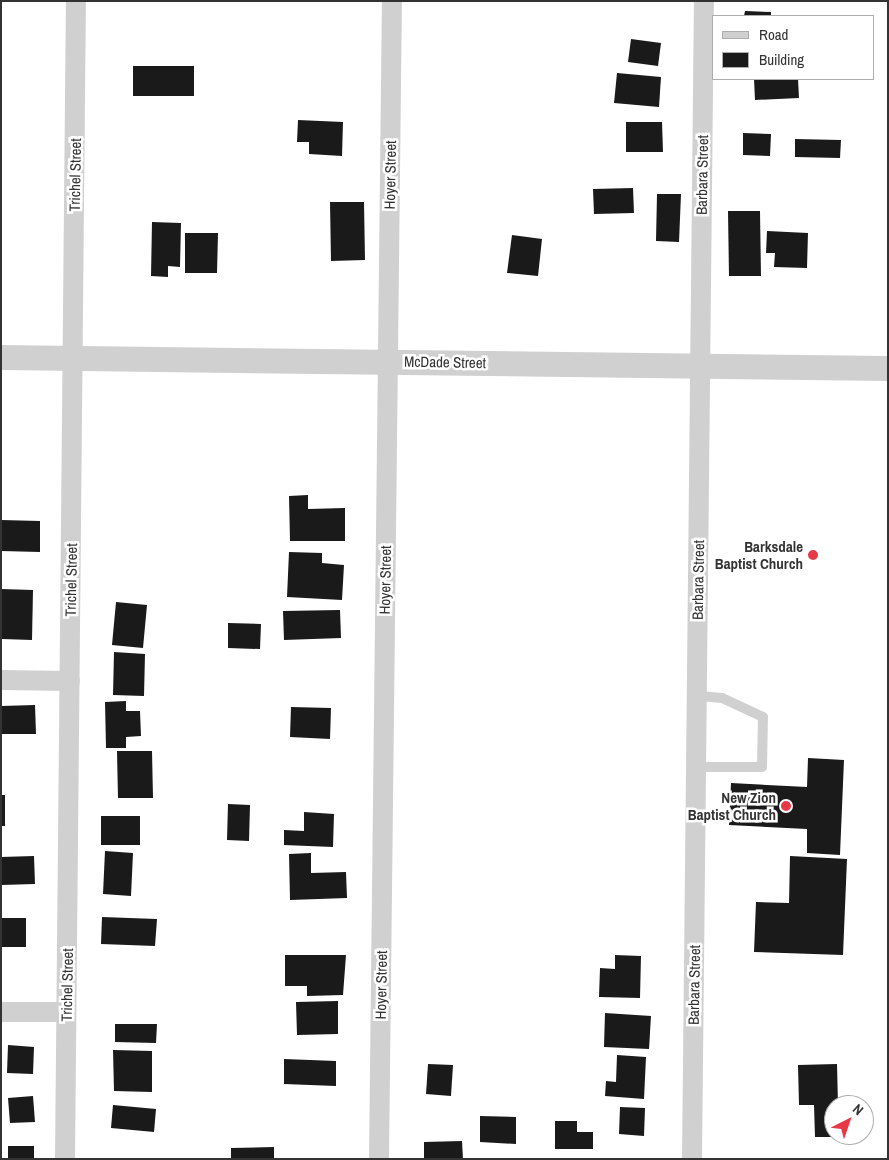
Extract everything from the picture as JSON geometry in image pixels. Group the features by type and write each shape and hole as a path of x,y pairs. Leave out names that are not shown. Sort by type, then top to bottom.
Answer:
{"street":[{"name":"Trichel Street","path":"65,1159 76,1"},
{"name":"Hoyer Street","path":"379,1159 392,1"},
{"name":"Barbara Street","path":"692,1159 704,1"},
{"name":"McDade Street","path":"1,357 888,368"},
{"path":"1,680 70,680"},
{"path":"1,1012 66,1012"}],"lane":[{"path":"696,767 762,768 763,717 722,698 697,696"}],"building":[{"path":"745,11 771,12 771,15 744,15"},
{"path":"631,39 661,43 658,66 628,62"},
{"path":"133,66 194,66 194,96 133,96"},
{"path":"617,73 661,77 659,107 614,103"},
{"path":"754,80 798,80 799,98 755,100"},
{"path":"298,120 343,122 342,156 309,154 309,142 297,142"},
{"path":"626,122 662,122 663,152 626,152"},
{"path":"743,133 771,134 770,156 743,155"},
{"path":"795,139 841,140 840,158 795,157"},
{"path":"633,188 634,213 594,214 593,189"},
{"path":"657,194 681,194 679,242 656,241"},
{"path":"330,202 364,202 365,260 331,261"},
{"path":"728,211 760,211 761,276 729,276"},
{"path":"152,222 181,223 180,267 168,266 168,277 151,276"},
{"path":"767,231 808,233 807,268 774,267 775,253 766,253"},
{"path":"185,233 218,233 217,273 185,273"},
{"path":"512,235 542,239 538,276 507,273"},
{"path":"308,495 308,509 345,508 345,541 290,541 289,496"},
{"path":"1,520 40,521 40,552 1,551"},
{"path":"289,552 322,553 322,563 344,565 342,600 287,597"},
{"path":"1,589 33,590 32,640 2,639"},
{"path":"116,602 147,605 143,648 112,645"},
{"path":"340,610 341,638 284,640 283,611"},
{"path":"228,623 261,624 260,649 228,648"},
{"path":"114,652 145,654 144,696 113,695"},
{"path":"126,701 126,711 140,711 141,736 126,737 126,748 106,748 105,702"},
{"path":"35,705 36,734 1,734 1,706"},
{"path":"291,707 331,708 330,739 290,737"},
{"path":"117,751 152,751 153,798 118,798"},
{"name":"New Zion Baptist Church","path":"808,758 844,760 840,855 807,853 807,829 729,825 731,783 807,787"},
{"path":"1,795 5,795 5,826 1,826"},
{"path":"228,804 250,805 249,841 227,840"},
{"path":"304,812 334,814 333,847 284,845 284,830 304,831"},
{"path":"101,816 140,816 140,845 101,845"},
{"path":"105,851 133,853 131,896 103,894"},
{"path":"311,853 311,873 346,872 347,898 290,900 289,854"},
{"path":"34,856 35,884 1,885 1,857"},
{"path":"790,856 847,859 843,955 754,952 756,902 789,903"},
{"path":"102,917 157,919 155,946 101,944"},
{"path":"1,918 26,918 26,947 1,947"},
{"path":"285,955 346,955 343,995 307,996 307,986 285,986"},
{"path":"615,955 641,956 640,998 599,997 600,968 615,969"},
{"path":"338,1001 338,1034 297,1035 296,1002"},
{"path":"605,1013 651,1016 649,1049 604,1047"},
{"path":"115,1024 157,1024 156,1043 115,1042"},
{"path":"8,1045 34,1047 33,1074 7,1073"},
{"path":"113,1050 152,1051 152,1092 114,1091"},
{"path":"617,1055 646,1057 644,1099 605,1096 606,1081 616,1082"},
{"path":"284,1059 336,1061 336,1086 284,1084"},
{"path":"428,1064 453,1065 451,1096 426,1094"},
{"path":"837,1064 838,1095 824,1095 824,1137 815,1137 814,1105 799,1105 798,1065"},
{"path":"33,1096 35,1122 10,1123 8,1098"},
{"path":"113,1105 156,1109 154,1132 111,1128"},
{"path":"620,1107 645,1108 644,1136 619,1134"},
{"path":"480,1116 516,1117 516,1144 480,1142"},
{"path":"555,1121 577,1121 577,1132 593,1132 593,1149 555,1149"},
{"path":"462,1141 463,1159 424,1159 424,1142"},
{"path":"8,1146 34,1146 34,1159 8,1159"},
{"path":"274,1147 274,1159 231,1159 231,1148"}],"place":[{"name":"Barksdale Baptist Church","path":"813,555"},
{"name":"New Zion Baptist Church","path":"786,806"}]}
